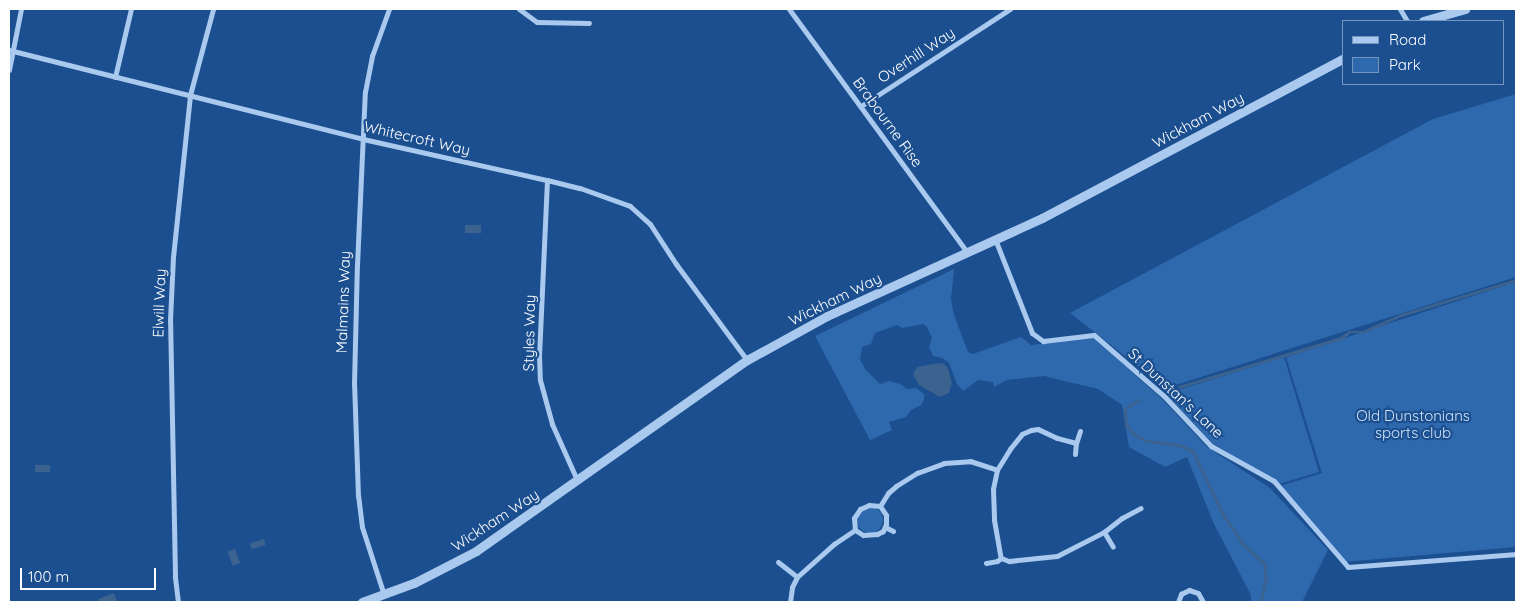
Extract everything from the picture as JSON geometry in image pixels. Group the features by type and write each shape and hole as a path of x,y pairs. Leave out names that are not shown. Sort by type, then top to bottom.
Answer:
{"street":[{"path":"9,70 10,50 22,9"},
{"path":"115,77 131,9"},
{"name":"Elwill Way","path":"178,602 175,576 170,320 178,194 190,95 213,9"},
{"name":"Malmains Way","path":"384,595 362,528 358,496 354,384 365,92 372,56 389,9"},
{"path":"519,9 537,22 589,22"},
{"name":"Brabourne Rise","path":"789,9 966,251"},
{"name":"Overhill Way","path":"861,106 1010,9"},
{"path":"1400,9 1406,20"},
{"path":"1426,20 1465,9"},
{"name":"Whitecroft Way","path":"10,50 363,139 580,188 630,206 650,224 676,264 746,360"},
{"name":"Wickham Way","path":"362,602 432,575 476,551 746,360 827,316 1042,218 1342,59"},
{"name":"Styles Way","path":"547,180 539,354 540,380 552,424 578,480"},
{"name":"St Dunstan's Lane","path":"995,238 1032,333 1043,341 1094,335 1164,396 1211,446 1274,481 1348,567 1516,554"},
{"path":"1001,558 992,500 997,470 1016,440 1027,430 1038,429 1057,438 1076,442"},
{"path":"1075,454 1076,442 1080,431"},
{"path":"880,506 888,492 896,486 917,473 944,463 971,462 997,470"},
{"path":"854,530 854,518 860,509 869,505 880,506"},
{"path":"854,530 860,534 872,535 880,533 885,527 886,515 880,506"},
{"path":"1001,558 1009,561 1051,558 1104,532 1122,518 1141,508"},
{"path":"885,527 893,532"},
{"path":"790,602 792,587 797,577 834,544 854,530"},
{"path":"1104,532 1113,547"},
{"path":"986,562 997,561 1001,558"},
{"path":"778,562 797,577"},
{"path":"1178,602 1181,594 1189,590 1198,593 1203,602"}],"green space":[{"path":"1516,94 1516,277 1166,388 1070,313 1433,119"},
{"path":"954,269 951,299 954,315 968,352 973,354 1021,337 1031,345 1094,338 1162,399 1207,447 1270,488 1328,550 1302,602 1251,602 1251,595 1214,524 1187,457 1165,467 1129,447 1122,405 1098,389 1044,376 1007,380 994,387 993,382 978,380 963,391 957,384 949,363 942,358 933,356 929,347 932,338 927,327 923,324 902,328 897,325 875,333 871,344 862,347 860,360 866,370 880,384 889,381 900,384 907,389 916,388 924,394 924,400 921,405 911,410 906,417 889,422 892,430 870,440 815,336"},
{"name":"Old Dunstonians sports club","path":"1516,282 1516,547 1344,562 1280,486 1322,473 1286,357"},
{"path":"1284,357 1319,472 1279,484 1212,443 1166,394"},
{"path":"870,507 879,511 883,520 879,529 870,533 861,529 857,520 861,511"}],"shaded area":[{"path":"465,225 481,225 481,233 465,233"},
{"path":"939,363 944,364 948,368 952,383 949,393 940,397 919,385 913,374 917,367"},
{"path":"35,465 50,465 50,472 35,472"},
{"path":"264,539 266,545 252,549 250,544"},
{"path":"235,549 240,563 233,566 227,552"},
{"path":"114,593 117,601 99,602 98,599"}],"waterway":[{"path":"1179,387 1341,338 1349,332 1363,332 1401,315 1516,280"},
{"path":"1139,400 1125,410 1127,426 1135,435 1147,441 1179,445 1193,451 1223,514 1243,544 1265,564 1266,579 1261,602"}]}
